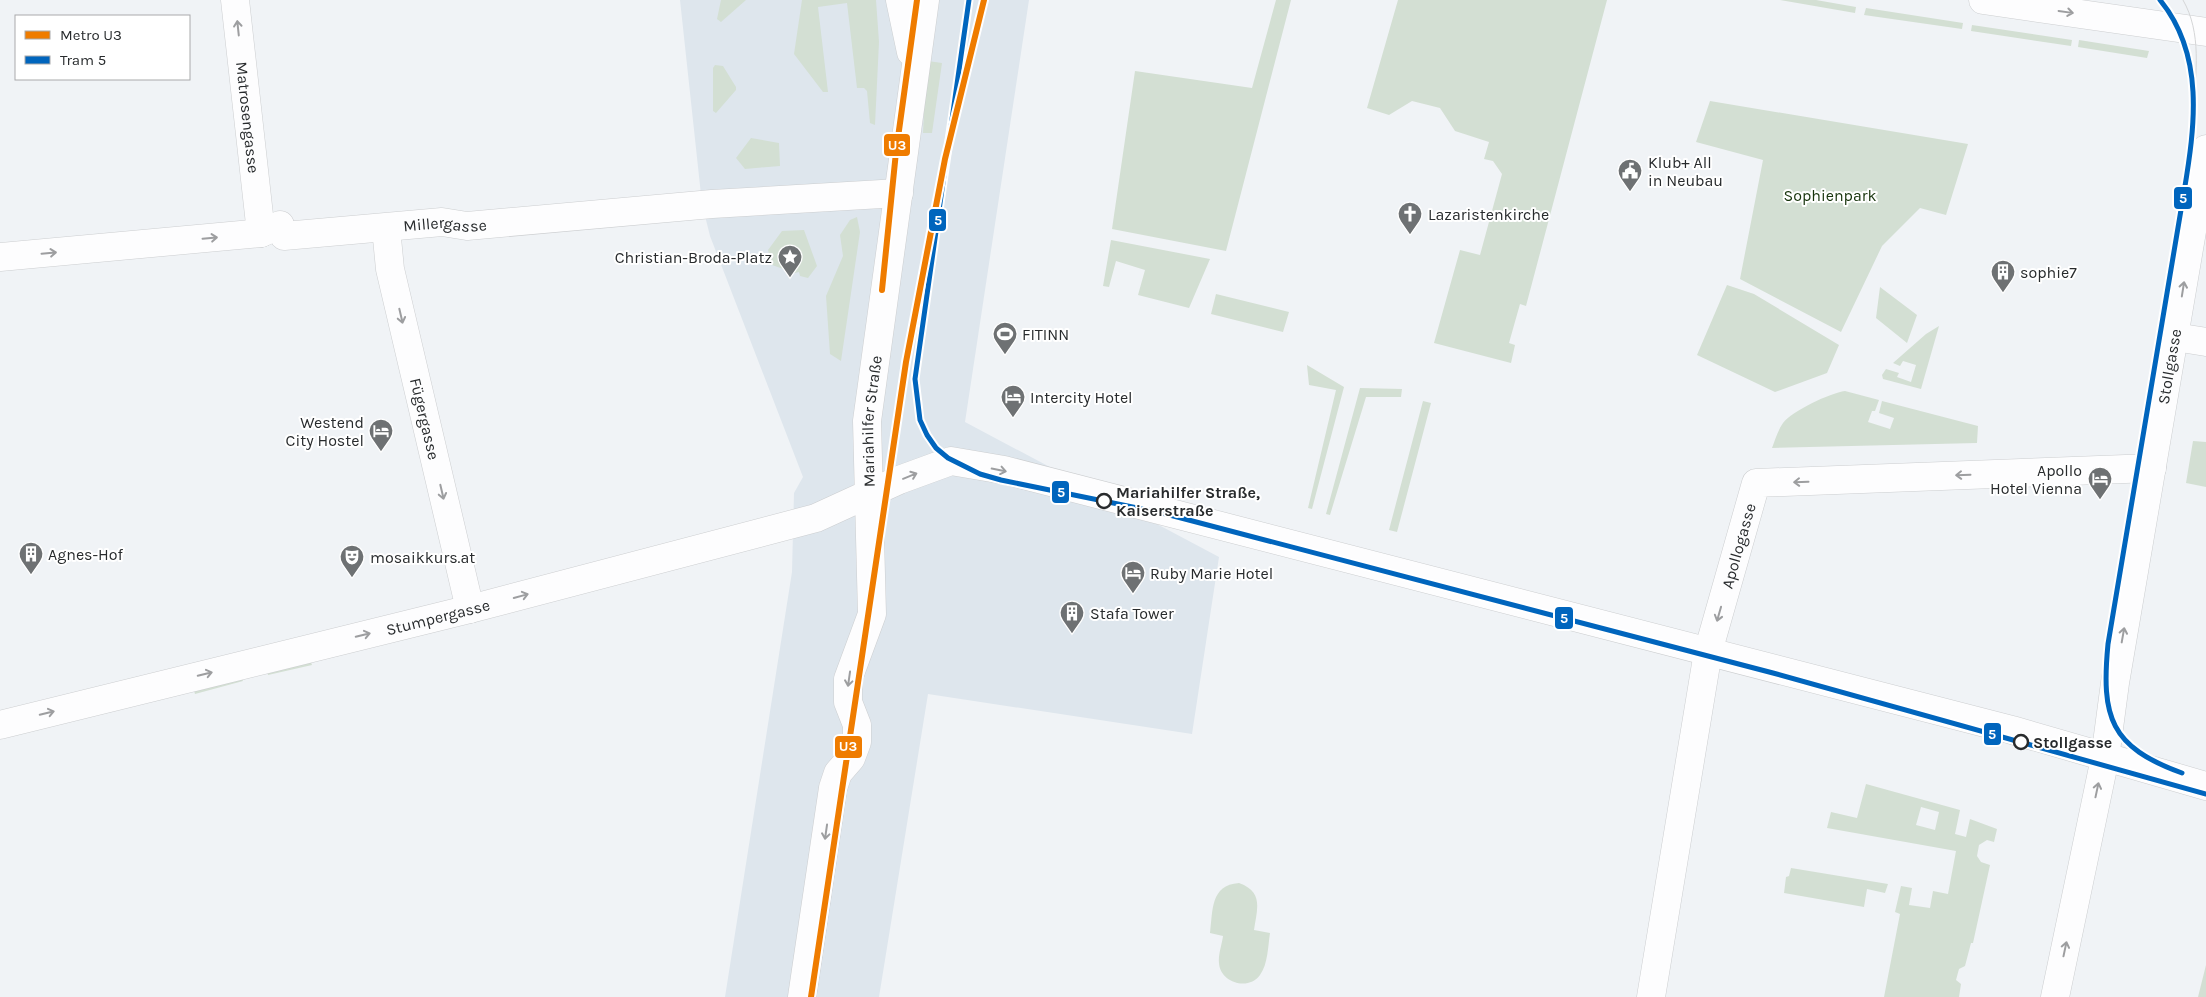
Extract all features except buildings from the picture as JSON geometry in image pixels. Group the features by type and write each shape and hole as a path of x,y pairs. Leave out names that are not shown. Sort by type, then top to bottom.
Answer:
{"street":[{"name":"Matrosengasse","path":"235,0 261,233"},
{"name":"Mariahilfer Straße","path":"900,0 916,73"},
{"name":"Mariahilfer Straße","path":"802,997 833,788 838,773 851,758 857,742 857,725 848,702 848,679 872,614 868,421 925,0"},
{"path":"1983,0 2206,32"},
{"name":"Stollgasse","path":"2055,997 2105,758 2115,683 2206,148"},
{"name":"Millergasse","path":"0,258 261,233 280,225 284,236 442,222 467,226 712,204 899,193"},
{"name":"Fügergasse","path":"386,228 390,269 470,609"},
{"path":"2175,337 2206,342"},
{"name":"Stumpergasse","path":"0,725 470,609 816,518 912,475 951,462 1004,470 2012,730 2206,786"},
{"name":"Apollogasse","path":"1651,997 1708,652 1756,484 2152,468"}],"shaded area":[{"path":"680,0 1029,0 965,422 1219,557 1192,734 928,694 879,997 725,997 792,572 794,493 803,477 710,236 702,204"}],"green space":[{"path":"721,0 746,0 721,22 717,19"},
{"path":"802,0 876,0 879,42 875,125 870,123 867,91 864,88 857,88 847,3 818,7 828,92 823,92 794,54"},
{"path":"1276,0 1291,0 1226,251 1112,229 1135,71 1252,88"},
{"path":"1398,0 1607,0 1526,306 1520,304 1509,343 1515,345 1511,363 1434,343 1460,250 1480,255 1502,174 1493,161 1484,159 1489,142 1455,131 1440,108 1412,101 1389,115 1367,108"},
{"path":"1780,0 1816,0 1856,7 1855,13"},
{"path":"1866,8 1963,23 1962,29 1864,15"},
{"path":"1972,25 2072,40 2071,46 1971,31"},
{"path":"2079,40 2149,51 2147,58 2078,47"},
{"path":"928,61 942,63 932,133 923,133 926,66"},
{"path":"715,65 723,66 736,87 736,90 716,113 713,111 713,68"},
{"name":"Sophienpark","path":"1710,101 1968,144 1946,215 1920,208 1882,246 1841,332 1740,279 1763,160 1696,142"},
{"path":"751,138 779,143 780,166 745,169 736,158"},
{"path":"857,217 860,232 841,361 830,354 826,296 843,256 840,235 850,220"},
{"path":"804,230 817,266 808,278 800,276 799,272 795,273 772,265 768,250 782,231"},
{"path":"1111,240 1210,259 1189,308 1138,295 1145,270 1116,261 1109,287 1103,286"},
{"path":"1727,285 1754,294 1839,345 1827,373 1775,392 1697,355"},
{"path":"1880,287 1917,315 1907,343 1876,318"},
{"path":"1216,294 1289,312 1283,332 1211,314"},
{"path":"1939,326 1921,389 1883,379 1882,375 1886,369 1899,373 1897,377 1911,382 1916,365 1903,361 1900,366 1893,363 1926,334"},
{"path":"1307,365 1344,387 1312,509 1308,508 1336,390 1309,385"},
{"path":"1360,388 1402,389 1401,397 1366,397 1330,515 1326,514"},
{"path":"1845,391 1879,400 1868,422 1890,429 1894,418 1879,413 1882,401 1978,426 1977,443 1772,448 1783,423 1794,413 1830,395"},
{"path":"1423,401 1431,403 1397,532 1389,530"},
{"path":"2193,441 2206,442 2206,487 2186,483"},
{"path":"309,657 312,665 268,675 266,669"},
{"path":"241,676 243,681 195,694 193,688"},
{"path":"1866,784 1960,810 1955,834 1966,837 1970,819 1997,829 1994,842 1987,840 1979,845 1977,856 1981,862 1990,865 1973,943 1971,943 1965,966 1959,969 1956,980 1961,984 1959,997 1884,997 1900,914 1895,912 1901,886 1912,888 1909,905 1930,908 1933,891 1948,894 1956,851 1827,828 1831,812 1857,818","holes":["1921,807 1939,812 1935,830 1916,825"]},
{"path":"1791,868 1888,884 1885,893 1867,889 1864,907 1784,893 1786,877 1789,876"},
{"path":"1239,883 1247,887 1256,896 1257,908 1254,930 1270,933 1263,971 1255,980 1242,984 1224,976 1219,963 1223,936 1210,933 1213,908 1218,894 1230,885"},
{"path":"2206,965 2206,997 2198,997"}],"tram line":[{"name":"5","path":"969,0 915,379 920,420 936,448 948,458 980,474 1001,480 1162,513 1773,673 2206,794"},
{"name":"5","path":"2160,0 2174,21 2184,44 2193,92 2193,117 2184,192 2108,644 2106,691 2109,710 2115,726 2125,740 2139,752 2158,763 2182,773"},
{"path":"2183,0 2193,26 2195,40 2196,68 2193,110"}],"metro line":[{"name":"U3","path":"882,290 896,152 917,0"},
{"name":"U3","path":"811,997 906,362 945,159 984,0"}],"place":[{"name":"Klub+ All in Neubau","path":"1630,192"},
{"name":"Lazaristenkirche","path":"1410,235"},
{"name":"Christian-Broda-Platz","path":"790,278"},
{"name":"sophie7","path":"2003,293"},
{"name":"FITINN","path":"1005,355"},
{"name":"Intercity Hotel","path":"1013,418"},
{"name":"Westend City Hostel","path":"381,452"},
{"name":"Apollo Hotel Vienna","path":"2100,500"},
{"name":"Mariahilfer Straße, Kaiserstraße","path":"1104,501"},
{"name":"Agnes-Hof","path":"31,575"},
{"name":"mosaikkurs.at","path":"352,578"},
{"name":"Ruby Marie Hotel","path":"1133,594"},
{"name":"Stafa Tower","path":"1072,634"},
{"name":"Stollgasse","path":"2021,742"}]}
